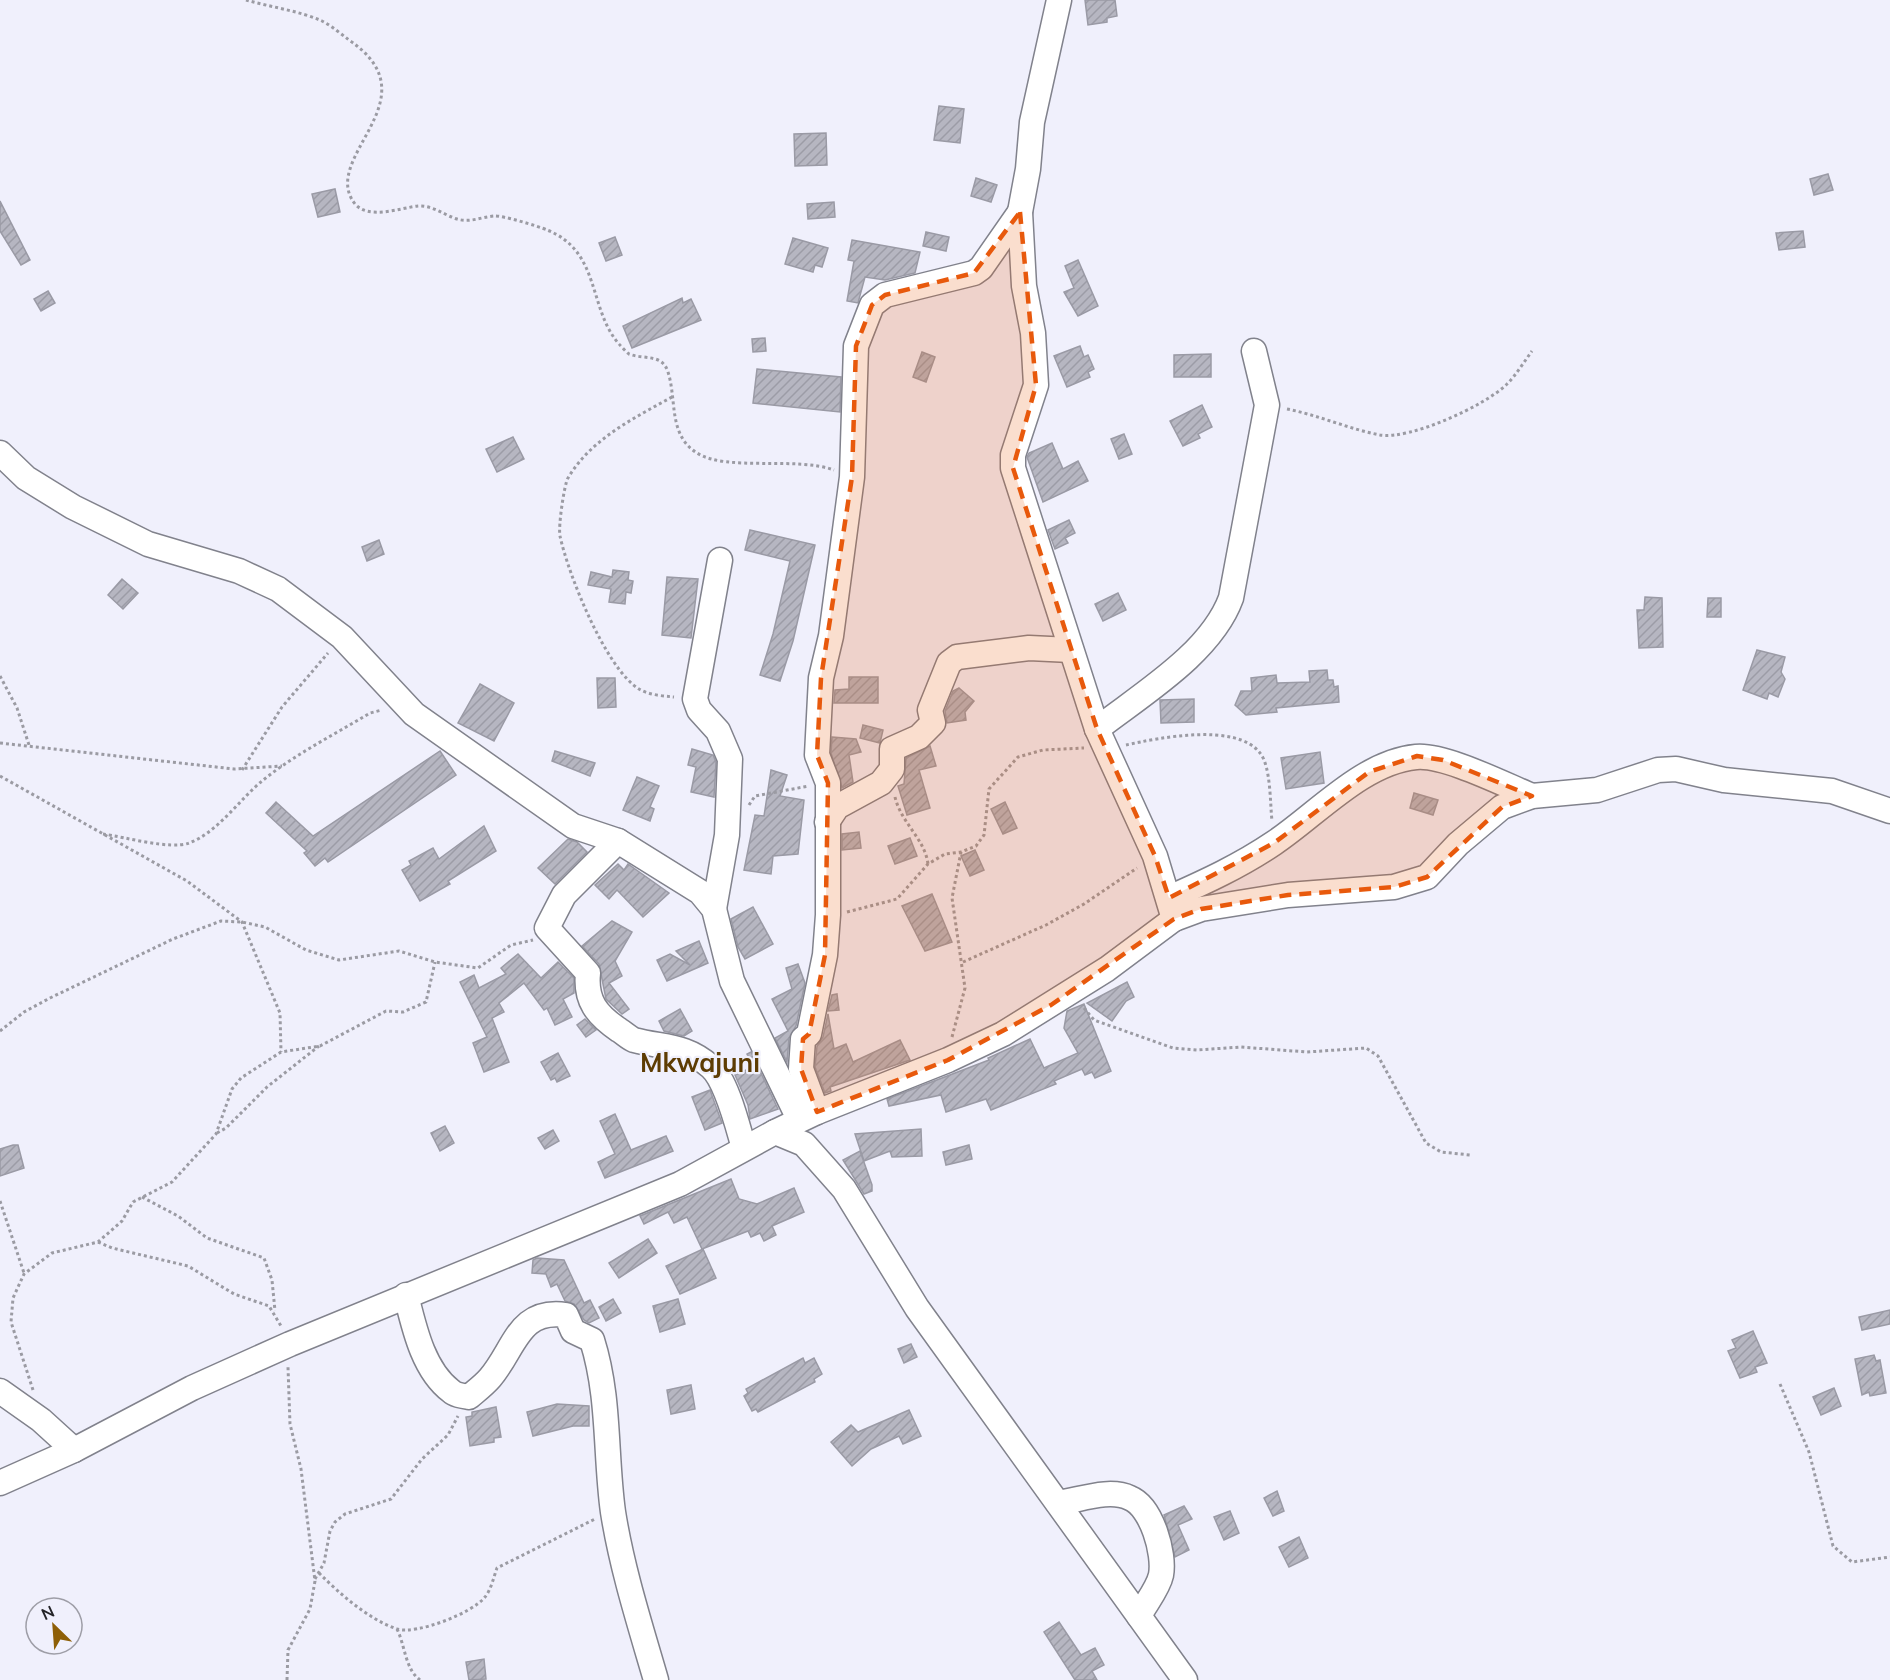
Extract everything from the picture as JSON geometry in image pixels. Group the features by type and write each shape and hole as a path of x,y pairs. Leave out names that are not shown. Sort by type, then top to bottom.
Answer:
{"street":[{"path":"1059,0 1032,122 1028,169 1020,212 1024,286 1033,333 1036,385 1013,455 1013,468 1102,739 1155,856 1171,909"},
{"path":"808,1116 801,1069 803,1039 809,1034 825,955 828,915 828,783 817,755 821,678 831,636 852,477 856,346 872,305 885,295 974,273 981,268 1020,212"},
{"path":"1102,739 1192,654 1224,617 1231,598 1267,405 1254,351"},
{"path":"0,453 26,478 73,507 148,544 239,571 278,590 342,637 414,714 573,826 618,841 700,892 714,909"},
{"path":"720,560 695,699 699,710 718,731 730,759 727,835 714,909 732,981 808,1116"},
{"path":"827,822 837,807 881,783 892,769 892,749 918,737 933,723 930,710 949,663 957,657 1029,648 1071,650"},
{"path":"0,1483 74,1450 192,1388 290,1344 680,1184 808,1116 1003,1034 1072,992 1171,909 1274,843 1368,772 1416,756 1443,760 1532,796"},
{"path":"1171,909 1202,909 1288,895 1394,887 1427,877 1458,844 1502,807 1532,796 1597,790 1658,770 1676,769 1724,780 1832,791 1890,812"},
{"path":"618,841 564,895 547,928 551,936 588,973 587,987 592,1007 605,1020 632,1039 678,1047 713,1068 731,1103 744,1149"},
{"path":"775,1132 804,1144 844,1189 917,1308 1185,1680"},
{"path":"406,1295 416,1336 434,1372 452,1393 469,1397 490,1377 518,1333 535,1318 551,1312 566,1315 573,1331 592,1340 598,1359 606,1405 613,1511 629,1585 656,1680"},
{"path":"0,1391 41,1420 74,1450"},
{"path":"1058,1503 1109,1494 1132,1498 1147,1514 1161,1548 1161,1576 1138,1616"}],"path":[{"path":"246,0 322,21 360,47 375,61 383,78 381,98 350,171 349,189 354,203 362,210 374,212 428,207 457,219 472,221 495,216 547,230 565,240 582,256 617,341 628,354 653,357 661,362 668,371 676,427 685,442 705,458 747,462 814,463 852,477"},
{"path":"1267,405 1315,414 1382,435 1415,432 1481,402 1498,391 1506,385 1532,351"},
{"path":"672,397 600,440 567,479 559,534 588,620 619,668 638,689 660,696 695,699"},
{"path":"242,770 282,707 342,637"},
{"path":"0,676 17,708 29,745"},
{"path":"101,833 173,844 189,843 226,818 261,782 284,765 370,713 388,709 414,714"},
{"path":"828,915 897,899 928,864 945,854 961,852 976,846 984,836 989,789 1018,757 1102,739 1210,734 1241,741 1260,752 1266,765 1274,843"},
{"path":"0,743 242,770 284,765"},
{"path":"0,776 187,881 242,922 280,1013 281,1052"},
{"path":"727,835 755,796 787,788 828,783"},
{"path":"881,783 894,787 895,800 904,820 927,852 928,864"},
{"path":"948,1059 965,988 952,898 961,852"},
{"path":"963,962 1056,920 1155,856"},
{"path":"0,1031 24,1012 50,998 173,939 221,921 242,922 265,927 306,950 339,960 399,951 435,962 478,968 511,945 551,936"},
{"path":"41,1420 11,1322 13,1298 24,1274 52,1253 98,1242 122,1221 133,1202 172,1182 216,1134 226,1128 267,1087 320,1046 386,1011 403,1012 426,1002 435,962"},
{"path":"1072,992 1094,1020 1173,1048 1197,1050 1241,1047 1307,1052 1366,1048 1378,1056 1426,1143 1441,1152 1470,1155"},
{"path":"216,1134 232,1089 241,1078 281,1052 320,1046"},
{"path":"142,1197 178,1216 207,1238 264,1258 272,1280 275,1313"},
{"path":"0,1201 24,1274"},
{"path":"98,1242 112,1248 188,1266 234,1294 269,1306 275,1313 290,1344 287,1389 290,1424 301,1469 315,1581"},
{"path":"1780,1384 1809,1452 1833,1546 1852,1562 1890,1557"},
{"path":"287,1680 288,1650 310,1609 315,1581 324,1563 330,1531 335,1522 345,1514 391,1499 422,1459 448,1435 469,1397"},
{"path":"319,1573 344,1598 397,1629 411,1630 437,1623 474,1606 486,1597 497,1568 613,1511"},
{"path":"397,1629 404,1643 411,1672 420,1680"}],"highlighted area":[{"path":"1020,212 1036,385 1013,468 1097,729 1155,856 1169,898 1274,843 1369,772 1417,756 1443,760 1532,796 1502,807 1427,877 1394,887 1288,895 1201,909 1174,919 1051,1005 948,1060 817,1112 801,1069 803,1039 809,1034 825,955 828,783 817,755 821,678 852,477 856,346 872,305 885,295 974,273"}],"building":[{"path":"1085,0 1115,0 1117,16 1107,18 1107,22 1088,25"},
{"path":"939,106 964,109 960,143 934,140"},
{"path":"826,133 827,165 795,166 794,134"},
{"path":"1828,174 1833,190 1814,195 1810,179"},
{"path":"976,178 997,185 991,202 971,196"},
{"path":"335,189 340,212 318,217 312,194"},
{"path":"0,201 30,260 21,265 0,231"},
{"path":"834,202 835,217 808,219 807,204"},
{"path":"1803,231 1805,247 1779,250 1776,233"},
{"path":"926,232 949,237 946,251 923,246"},
{"path":"615,237 622,255 606,261 599,243"},
{"path":"793,238 828,248 822,267 815,265 813,272 785,264"},
{"path":"852,240 920,252 915,273 885,280 865,277 858,303 847,301 854,261 848,260"},
{"path":"1078,260 1098,306 1078,316 1064,292 1074,288 1065,266"},
{"path":"48,291 55,303 41,311 34,299"},
{"path":"682,298 683,303 691,299 701,320 632,348 623,326"},
{"path":"765,338 766,351 753,352 752,339"},
{"path":"1080,346 1084,357 1088,355 1094,369 1088,372 1090,377 1067,387 1054,356"},
{"path":"922,352 935,357 926,382 913,377"},
{"path":"1211,354 1211,377 1174,377 1174,355"},
{"path":"757,369 841,377 840,412 753,403"},
{"path":"1202,405 1212,427 1198,434 1200,438 1183,446 1170,421"},
{"path":"1124,434 1132,454 1119,459 1111,439"},
{"path":"513,437 524,459 497,472 486,449"},
{"path":"1052,443 1063,469 1078,461 1088,481 1043,502 1027,457 1029,453"},
{"path":"1069,520 1075,533 1065,538 1068,543 1055,549 1048,530"},
{"path":"750,530 815,545 793,641 780,681 760,675 773,634 790,561 745,550"},
{"path":"379,540 384,554 367,561 362,547"},
{"path":"613,570 629,572 628,580 633,581 631,593 626,592 625,604 609,602 611,589 588,585 591,572 612,577"},
{"path":"667,577 698,579 691,638 662,635"},
{"path":"122,579 138,593 123,609 108,595"},
{"path":"1118,593 1126,610 1103,621 1095,604"},
{"path":"1645,597 1662,598 1663,647 1639,648 1637,610 1644,610"},
{"path":"1708,598 1721,598 1721,617 1707,617"},
{"path":"1757,650 1785,657 1781,672 1785,679 1778,697 1769,693 1767,699 1743,690"},
{"path":"1327,670 1328,680 1333,680 1334,687 1338,686 1339,702 1276,708 1277,712 1246,715 1235,705 1241,691 1252,691 1251,678 1276,675 1277,683 1310,682 1309,671"},
{"path":"849,677 878,677 878,703 834,703 835,690 849,689"},
{"path":"597,678 615,678 616,707 598,708"},
{"path":"480,684 514,703 494,741 458,723"},
{"path":"959,688 974,701 965,712 966,720 947,723 945,711 953,691"},
{"path":"1194,699 1194,722 1161,723 1160,700"},
{"path":"863,725 883,730 880,743 860,738"},
{"path":"832,737 856,739 861,752 849,755 853,782 842,788 831,753"},
{"path":"930,746 936,766 919,770 930,808 907,815 898,786 904,784 906,758"},
{"path":"692,749 713,755 716,762 714,797 691,792 696,767 688,765"},
{"path":"440,751 456,775 328,862 325,858 315,866 304,853 307,851 266,813 276,802 313,836"},
{"path":"555,751 595,763 590,776 552,761"},
{"path":"1320,752 1324,783 1286,789 1281,758"},
{"path":"771,770 787,775 780,796 804,800 798,854 773,856 771,874 744,870 755,815 764,816"},
{"path":"637,777 659,786 650,807 654,809 650,821 623,810"},
{"path":"1414,793 1438,800 1433,815 1410,808"},
{"path":"1005,802 1017,828 1003,834 991,809"},
{"path":"484,826 496,851 448,881 450,884 420,901 402,870 411,865 409,861 433,848 439,859"},
{"path":"859,832 861,848 842,850 842,834"},
{"path":"910,838 917,856 895,864 888,846"},
{"path":"568,839 577,842 587,852 555,884 538,868"},
{"path":"975,850 984,870 970,876 961,856"},
{"path":"618,864 624,870 628,864 669,893 643,917 617,890 609,899 595,885"},
{"path":"932,894 952,942 925,951 902,906"},
{"path":"753,907 773,944 745,959 738,947 731,919"},
{"path":"612,921 632,932 615,961 622,976 609,983 629,1009 622,1014 606,999 599,964 582,946"},
{"path":"699,941 708,963 667,981 657,960 670,954 690,965 676,951"},
{"path":"518,954 541,978 558,962 574,978 574,993 563,999 572,1017 555,1025 547,1008 544,1010 524,983 499,1003 504,1012 492,1018 509,1062 484,1072 473,1043 487,1037 460,982 474,975 479,988 506,974 501,968"},
{"path":"798,964 805,983 796,1026 789,1038 787,1062 775,1038 788,1031 772,999 792,989 786,968"},
{"path":"1127,982 1134,997 1126,1001 1112,1021 1087,1003"},
{"path":"837,994 839,1010 828,1011 832,995"},
{"path":"1084,1004 1111,1071 1095,1078 1092,1072 1085,1075 1082,1069 1054,1081 1056,1084 991,1110 986,1099 946,1112 941,1095 889,1106 887,1099 989,1060 988,1058 1030,1039 1044,1068 1078,1053 1064,1028 1067,1011"},
{"path":"680,1009 692,1031 684,1036 664,1031 659,1021"},
{"path":"828,1014 834,1049 846,1044 853,1062 900,1040 910,1060 830,1087 831,1091 825,1093 815,1067 817,1046 823,1037"},
{"path":"585,1019 596,1030 586,1037 577,1025"},
{"path":"751,1052 778,1109 750,1119 748,1105 735,1075 753,1067 747,1054"},
{"path":"558,1053 570,1076 557,1082 555,1078 551,1080 541,1062"},
{"path":"710,1090 722,1123 705,1130 692,1097"},
{"path":"615,1114 631,1150 666,1136 673,1151 605,1178 598,1162 615,1154 600,1121"},
{"path":"445,1126 454,1143 440,1151 431,1133"},
{"path":"921,1129 922,1156 892,1157 890,1151 864,1161 855,1134"},
{"path":"553,1130 559,1141 545,1149 538,1138"},
{"path":"18,1145 24,1168 0,1176 0,1149"},
{"path":"969,1145 972,1159 946,1165 943,1152"},
{"path":"860,1151 872,1185 872,1191 864,1194 843,1160"},
{"path":"731,1179 739,1199 757,1204 794,1188 804,1212 772,1226 776,1235 764,1241 760,1233 751,1237 748,1231 702,1249 687,1217 674,1223 668,1212 644,1224 640,1216"},
{"path":"648,1239 657,1253 619,1278 609,1263"},
{"path":"703,1249 716,1278 680,1294 666,1266"},
{"path":"537,1258 564,1260 584,1303 590,1300 599,1318 589,1323 584,1320 574,1304 565,1301 557,1284 551,1287 546,1274 532,1273 533,1260"},
{"path":"613,1299 621,1313 606,1321 599,1307"},
{"path":"678,1299 685,1324 660,1332 653,1306"},
{"path":"1890,1310 1890,1324 1862,1330 1859,1317"},
{"path":"1753,1331 1767,1363 1755,1367 1757,1372 1740,1378 1728,1351 1736,1348 1732,1340"},
{"path":"911,1344 917,1357 904,1363 898,1349"},
{"path":"1874,1355 1876,1361 1880,1360 1886,1393 1870,1396 1869,1392 1862,1395 1855,1359"},
{"path":"803,1358 805,1363 814,1358 822,1374 814,1379 815,1382 758,1412 756,1409 752,1411 744,1396 748,1393 746,1389"},
{"path":"691,1385 695,1409 671,1414 667,1390"},
{"path":"1834,1388 1841,1406 1821,1415 1813,1397"},
{"path":"557,1404 589,1406 589,1426 573,1426 533,1436 527,1412"},
{"path":"496,1407 501,1437 494,1438 494,1442 470,1446 466,1417 472,1416 472,1412"},
{"path":"909,1410 921,1436 903,1444 899,1436 871,1449 852,1466 831,1442 851,1425 858,1432"},
{"path":"1277,1491 1284,1511 1273,1516 1264,1498"},
{"path":"1184,1506 1192,1519 1178,1525 1189,1550 1175,1557 1164,1515"},
{"path":"1230,1511 1239,1533 1224,1540 1214,1517"},
{"path":"1299,1537 1308,1558 1289,1567 1279,1547"},
{"path":"1059,1622 1081,1655 1095,1648 1104,1665 1092,1671 1097,1680 1075,1680 1044,1632"},
{"path":"484,1659 486,1679 469,1680 466,1662"}],"district":[{"name":"Mkwajuni","path":"700,1063"}]}
